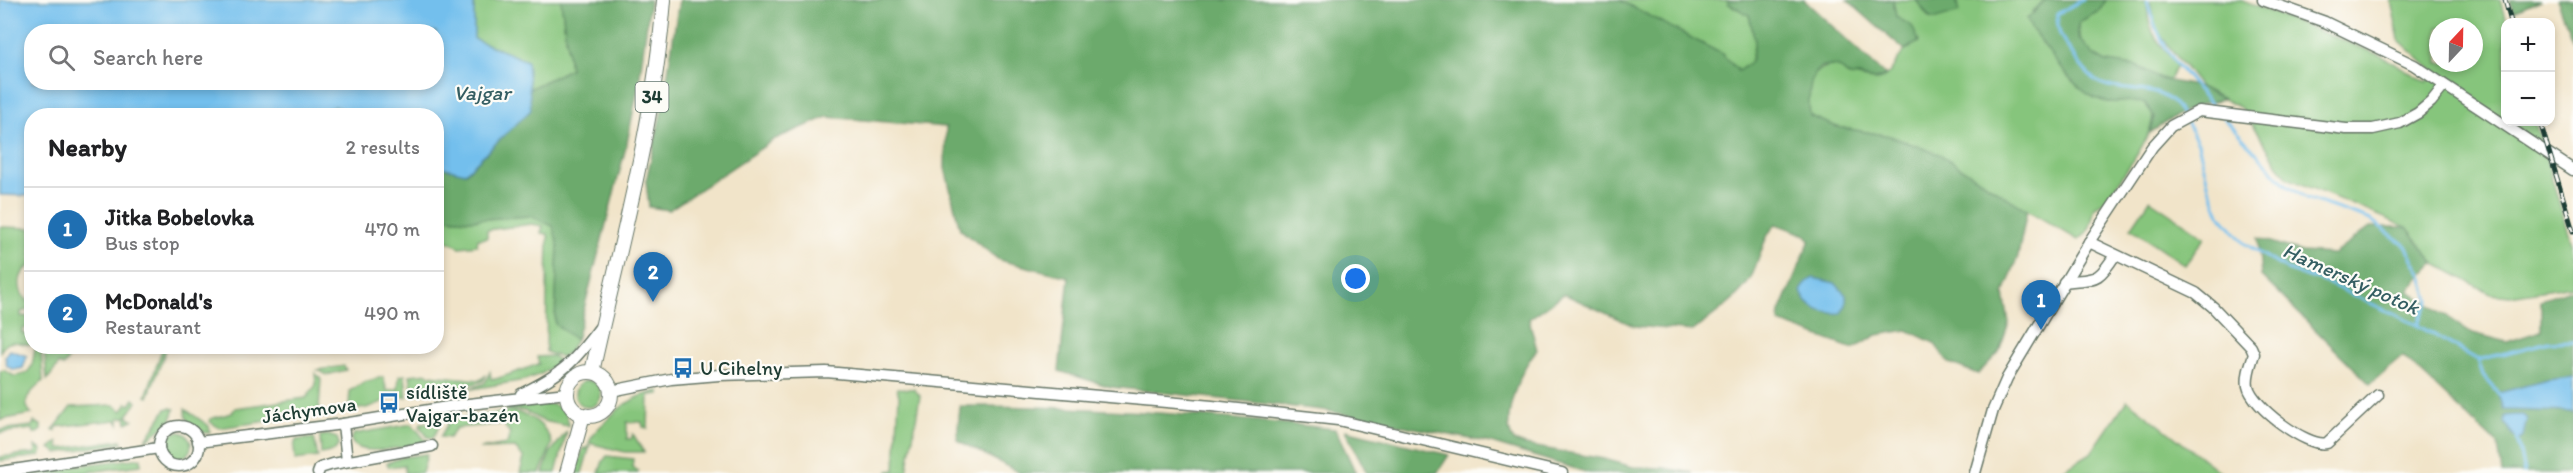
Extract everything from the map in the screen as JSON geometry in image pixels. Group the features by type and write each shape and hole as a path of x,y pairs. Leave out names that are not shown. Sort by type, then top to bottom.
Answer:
{"main road":[{"name":"34","path":"592,372 645,130 658,55 664,0"},
{"path":"592,372 606,380 611,390 609,403 601,413 583,416 571,407 567,393 570,381 575,377 592,372"},
{"path":"567,473 583,416"}],"street":[{"path":"2263,0 2325,21 2414,65 2573,170"},
{"path":"1975,473 1999,394 2089,242 2152,147 2172,126 2199,111 2346,129 2373,129 2400,123 2418,113 2444,86"},
{"path":"2089,242 2196,293 2213,307 2251,347 2254,354 2248,372 2248,385 2252,397 2261,407 2306,440 2316,444 2327,443 2378,395"},
{"path":"2064,282 2095,279 2103,274 2115,255"},
{"path":"514,398 555,377 570,365 603,323"},
{"path":"611,390 671,379 719,375 826,372 1212,405 1338,420 1562,473"},
{"name":"Jáchymova","path":"198,442 343,424 514,398 567,393"},
{"path":"343,424 347,461"},
{"path":"175,426 188,428 198,442 198,452 192,461 173,469 162,457 159,448 162,434 175,426"},
{"path":"318,473 320,468 347,461 432,446"},
{"path":"0,472 159,448"},
{"path":"192,461 193,473"}],"green space":[{"path":"474,0 561,0 570,69 529,89 526,61 474,39"},
{"path":"561,0 650,0 639,83 627,143 576,340 555,324 558,244 553,226 530,216 469,220 444,218 444,168 466,173 530,110 529,89 570,69"},
{"path":"679,0 1619,0 1722,54 1738,71 1751,62 1755,41 1749,15 1728,3 1728,0 1804,0 1886,76 1869,79 1848,75 1834,66 1819,69 1811,83 1810,116 1837,127 1890,136 1941,155 2027,210 2018,256 2004,294 2009,323 1999,352 1978,374 1949,363 1934,343 1907,330 1877,335 1853,349 1779,322 1780,312 1810,240 1806,235 1776,224 1766,238 1747,284 1728,303 1693,331 1634,326 1564,294 1529,319 1537,350 1525,368 1510,408 1510,432 1514,441 1633,467 1664,468 1693,473 1589,473 1491,443 1323,410 1111,387 1059,371 1069,277 999,260 960,229 945,168 946,127 827,117 775,139 669,210 649,207 646,181 663,105"},
{"path":"1619,0 1728,0 1729,4 1749,15 1755,41 1751,62 1738,71 1722,54"},
{"path":"1847,0 1893,0 1896,17 1912,26 1919,42 1904,50"},
{"path":"1893,0 1916,0 1929,18 1936,19 1959,5 1956,0 2046,0 2033,11 2031,28 2047,48 2118,102 2137,100 2148,104 2152,112 2152,124 2147,136 2112,192 2105,201 2095,207 2090,226 2083,237 2078,240 1990,186 1890,136 1837,127 1810,116 1808,90 1812,80 1821,70 1832,66 1849,76 1878,80 1888,74 1902,54 1911,47 1902,21 1896,17"},
{"path":"1916,0 1956,0 1960,12 1936,19 1930,18"},
{"path":"2046,0 2106,0 2099,11 2079,22 2077,30 2079,38 2094,55 2106,62 2136,66 2161,79 2200,87 2223,99 2184,112 2150,133 2154,117 2145,103 2108,102 2092,97 2072,81 2054,59 2027,19"},
{"path":"2106,0 2147,0 2147,11 2154,36 2177,65 2169,80 2134,66 2106,62 2094,56 2085,46 2079,35 2079,22 2099,11"},
{"path":"2150,0 2240,0 2380,55 2427,82 2434,72 2483,72 2483,18 2429,18 2429,67 2399,40 2391,0 2500,0 2505,18 2501,18 2501,126 2536,126 2573,249 2573,286 2510,296 2491,294 2434,263 2407,227 2287,178 2241,108 2200,87 2154,27"},
{"path":"2510,0 2541,0 2514,12"},
{"path":"2557,0 2573,0 2573,40"},
{"path":"2150,200 2205,237 2185,265 2131,228"},
{"path":"530,216 554,226 558,244 555,323 576,340 568,353 561,357 546,352 548,234 541,233 543,226 532,224 487,230 487,238 478,239 477,245 460,247 444,239 444,218 469,220"},
{"path":"0,227 24,228 24,272 20,279 20,289 24,296 24,311 21,312 21,316 24,316 22,333 24,334 24,344 10,342 0,352"},
{"path":"2370,227 2407,227 2434,263 2408,290 2469,332 2507,342 2541,331 2541,300 2573,289 2573,377 2547,380 2499,393 2503,410 2573,412 2573,473 2502,473 2498,445 2403,356 2370,384 2261,276 2258,238 2302,252 2334,254"},
{"path":"34,354 41,354 43,381 31,392 26,404 32,414 0,420 0,371 4,370 14,376 21,375 29,371"},
{"path":"45,354 72,354 63,366 59,364 47,380"},
{"path":"161,354 164,354 148,397 146,396"},
{"path":"553,356 557,359 557,363 543,373 525,380 466,390 485,383 490,372 491,379 496,379 539,364 537,357"},
{"path":"344,366 346,370 327,375 318,370"},
{"path":"315,373 321,378 319,410 316,414 219,428 209,421 232,413 235,408 306,398 316,385"},
{"path":"428,373 429,375 480,380 486,375 483,381 460,388 413,395 410,375"},
{"path":"405,375 407,397 388,397 388,400 363,409 353,409 349,405 350,391 364,382 383,377 387,391 398,389 399,376"},
{"path":"588,381 597,385 601,394 597,403 588,407 579,403 575,394 579,385"},
{"path":"897,388 914,389 920,396 907,473 888,473 888,471 895,470 899,396"},
{"path":"660,391 660,394 649,395 648,428 643,427 642,422 627,422 627,439 631,439 633,434 644,452 625,452 589,443 596,431 621,407 639,397"},
{"path":"134,399 137,402 127,416 133,420 127,423 126,417 119,418 119,424 116,420 56,427 56,431 53,430 71,407 114,405 122,411 127,403 130,405"},
{"path":"2127,400 2221,473 2058,473 2091,453"},
{"path":"549,404 564,410 568,426 543,421 524,411 502,408"},
{"path":"960,406 1148,412 1335,429 1356,473 1020,473 957,440"},
{"path":"166,409 175,409 170,422 145,441"},
{"path":"185,409 209,426 210,433 192,427"},
{"path":"510,411 536,421 549,437 552,444 540,473 520,473 524,458 515,448 479,449 507,444 510,433 503,424 456,428 449,438 440,437 450,420"},
{"path":"442,421 433,438 428,437 420,427 421,423"},
{"path":"34,422 41,425 41,430 37,433 34,433 33,429 0,433 0,430 32,426"},
{"path":"412,424 427,442 373,450 356,446 351,440 354,434"},
{"path":"1345,430 1449,455 1437,473 1367,473"},
{"path":"567,431 556,473 543,473 550,453"},
{"path":"178,432 187,436 191,445 187,454 178,458 169,454 165,445 169,436"},
{"path":"328,435 337,438 339,444 334,451 321,454 320,436"},
{"path":"314,438 318,457 295,460 296,440"},
{"path":"121,440 122,443 57,453 50,448 58,442 59,449"},
{"path":"35,446 42,450 40,456 0,461 0,457 36,453"},
{"path":"590,446 582,473 576,473 583,448 587,449"},
{"path":"427,454 422,473 405,473 404,465 389,467 387,463 403,457"},
{"path":"607,456 633,459 632,467 638,473 599,473"},
{"path":"141,458 141,465 80,473 12,473"}],"water":[{"name":"Vajgar","path":"0,0 474,0 474,39 527,61 531,110 465,173 444,168 444,108 340,108 334,106 331,108 24,108 24,196 0,195"},
{"path":"1813,278 1835,283 1846,295 1846,305 1841,313 1828,313 1816,309 1803,297 1801,291"},
{"path":"10,350 27,356 23,368 14,370 7,366 5,357"},
{"path":"2573,377 2573,412 2503,410 2498,393 2547,380"},
{"path":"2523,415 2527,419 2523,436 2519,440 2514,437 2504,422 2505,416"}],"waterway":[{"name":"Hamerský potok","path":"2082,0 2057,14 2062,38 2084,69 2100,83 2112,87 2156,93 2166,97 2183,116"},
{"path":"2147,0 2157,32 2173,59 2215,109"},
{"path":"2224,118 2284,183 2306,198 2371,220 2406,246 2422,275 2429,300 2417,325"},
{"name":"Hamerský potok","path":"2186,122 2198,143 2209,187 2221,216 2244,243 2287,270 2327,283 2417,325 2478,360 2549,342 2573,341"},
{"path":"2478,360 2483,375 2501,396"},
{"path":"2517,437 2524,473"}],"railway":[{"path":"2505,0 2510,18"},
{"path":"2541,126 2573,231"}],"place":[{"name":"McDonald's","path":"653,302"},
{"name":"Jitka Bobelovka","path":"2041,330"},
{"name":"U Cihelny","path":"683,368"},
{"name":"sídliště Vajgar-bazén","path":"389,403"}]}
